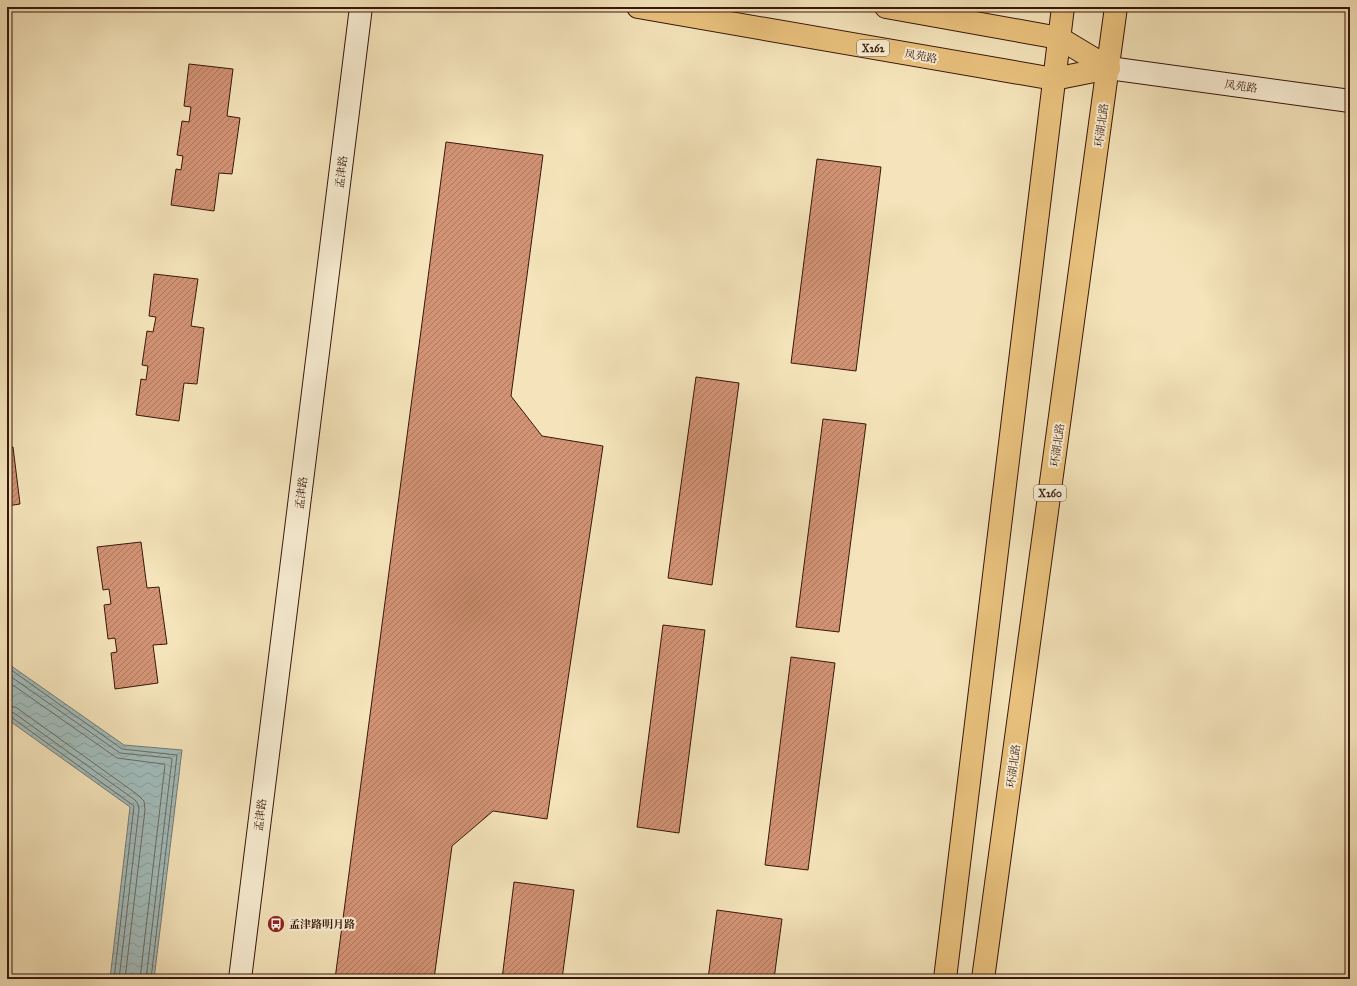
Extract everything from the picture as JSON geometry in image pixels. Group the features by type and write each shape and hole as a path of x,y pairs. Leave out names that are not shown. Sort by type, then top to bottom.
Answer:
{"main road":[{"name":"凤苑路","path":"638,7 1054,79 1109,68"},
{"name":"凤苑路","path":"886,7 1059,38 1109,68"},
{"path":"945,979 1063,7"},
{"name":"环湖北路","path":"983,979 1109,68 1116,7"}],"street":[{"name":"孟津路","path":"240,979 361,7"},
{"name":"凤苑路","path":"1109,68 1350,101"}],"water":[{"path":"7,663 124,745 182,750 154,979 110,979 130,807 7,719"}],"building":[{"path":"189,64 233,69 227,116 240,118 232,174 219,173 214,211 171,205 176,169 181,170 183,156 177,155 182,121 189,122 191,107 184,106"},
{"path":"446,142 543,155 511,396 542,436 603,446 547,819 493,811 452,846 434,979 335,979"},
{"path":"817,159 881,167 856,371 791,363"},
{"path":"154,274 198,279 191,326 204,328 197,384 184,383 179,421 136,415 141,379 146,380 148,366 142,365 147,331 153,332 156,317 149,316"},
{"path":"696,377 739,383 712,585 668,578"},
{"path":"823,419 866,424 839,632 796,627"},
{"path":"13,447 20,504 7,506 7,448"},
{"path":"7,506 11,544 7,544"},
{"path":"141,542 147,588 159,587 167,644 153,645 158,683 115,689 111,653 117,652 115,638 108,639 104,605 111,604 109,589 103,590 97,547"},
{"path":"663,625 705,630 679,833 637,827"},
{"path":"791,657 835,663 808,870 765,865"},
{"path":"514,882 574,890 562,979 502,979"},
{"path":"717,910 782,919 774,979 708,979"}],"place":[{"name":"孟津路明月路","path":"276,924"}]}
